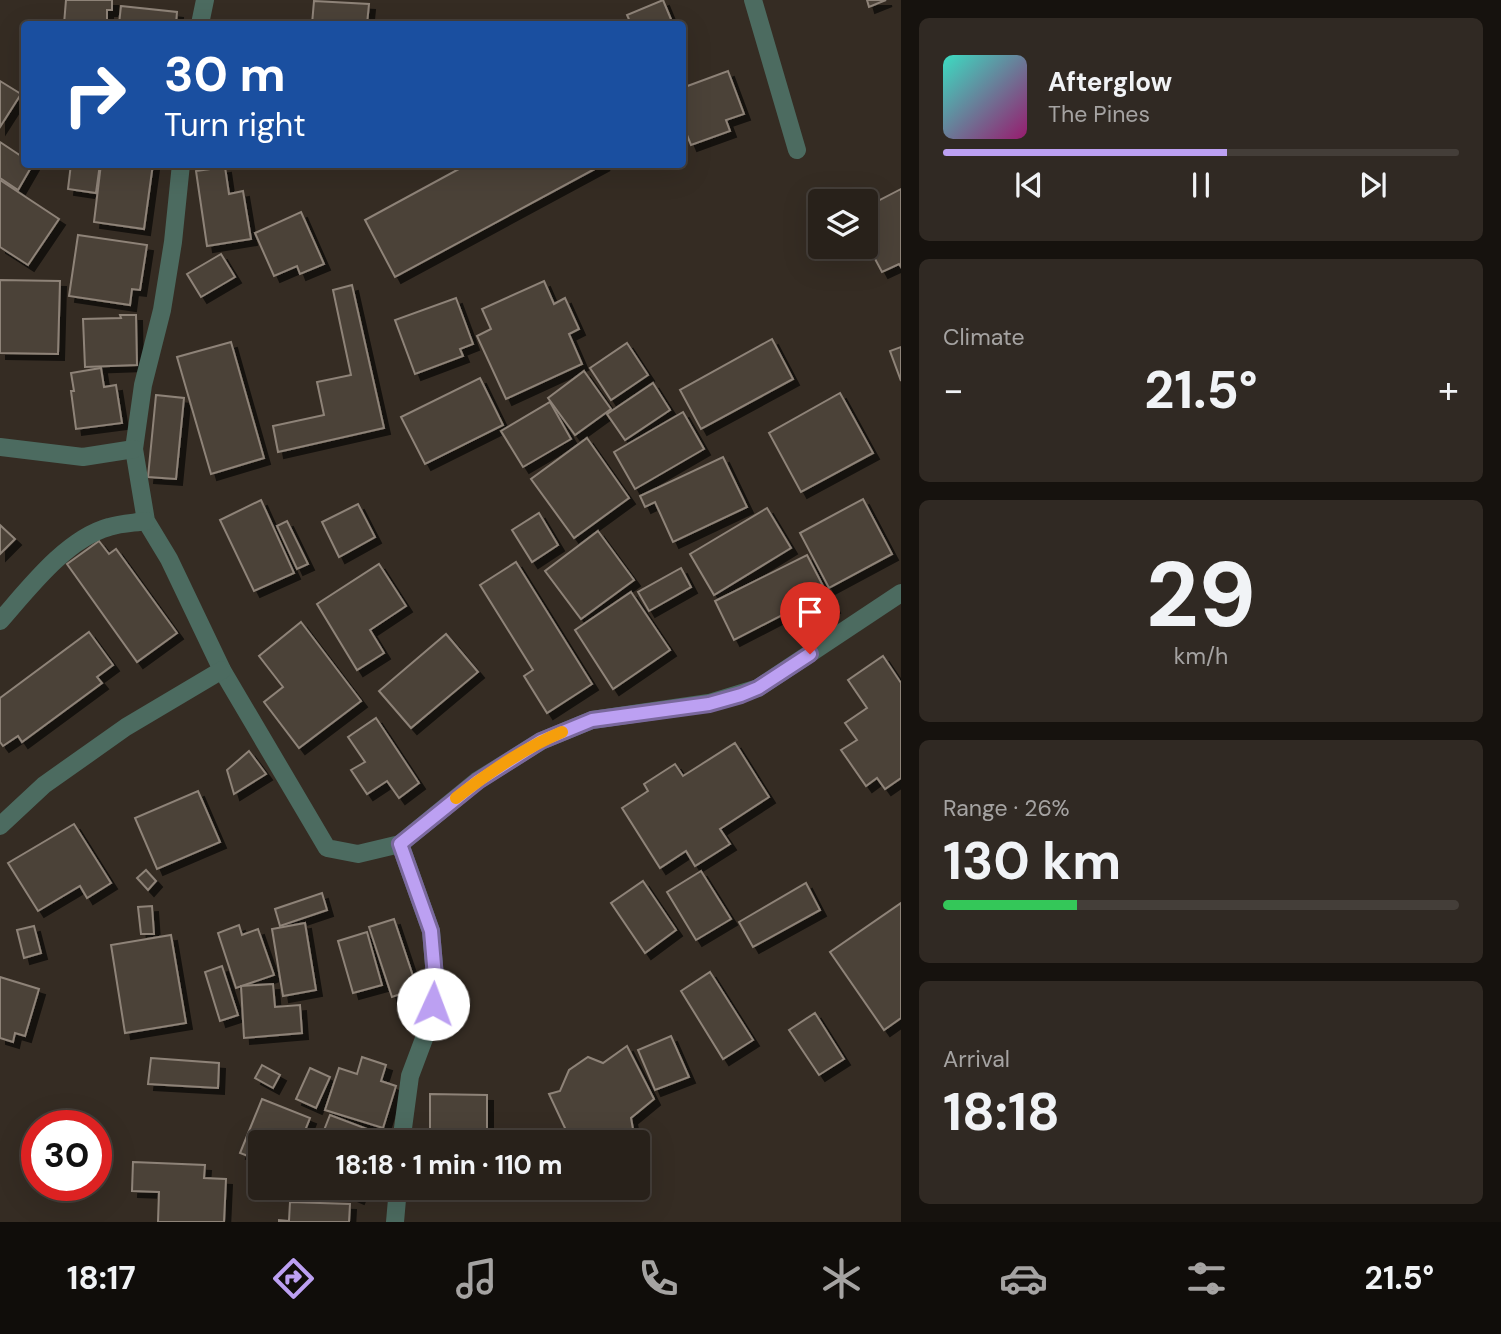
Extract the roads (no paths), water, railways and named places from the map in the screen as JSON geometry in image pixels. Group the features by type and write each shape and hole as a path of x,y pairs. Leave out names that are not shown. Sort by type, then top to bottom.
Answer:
{"street":[{"path":"201,21 205,0"},
{"path":"753,0 797,150"},
{"path":"181,168 165,296 137,416 134,449 146,521 169,559 222,670 327,848 358,854 400,844 478,781 541,741 592,720 709,704 758,688 901,593"},
{"path":"0,447 83,457 134,449"},
{"path":"0,621 37,578 78,541 109,527 146,521"},
{"path":"0,827 44,785 126,727 222,670"},
{"path":"400,844 431,931 436,988 430,1020 410,1076 403,1130"},
{"path":"396,1222 397,1200"}]}
